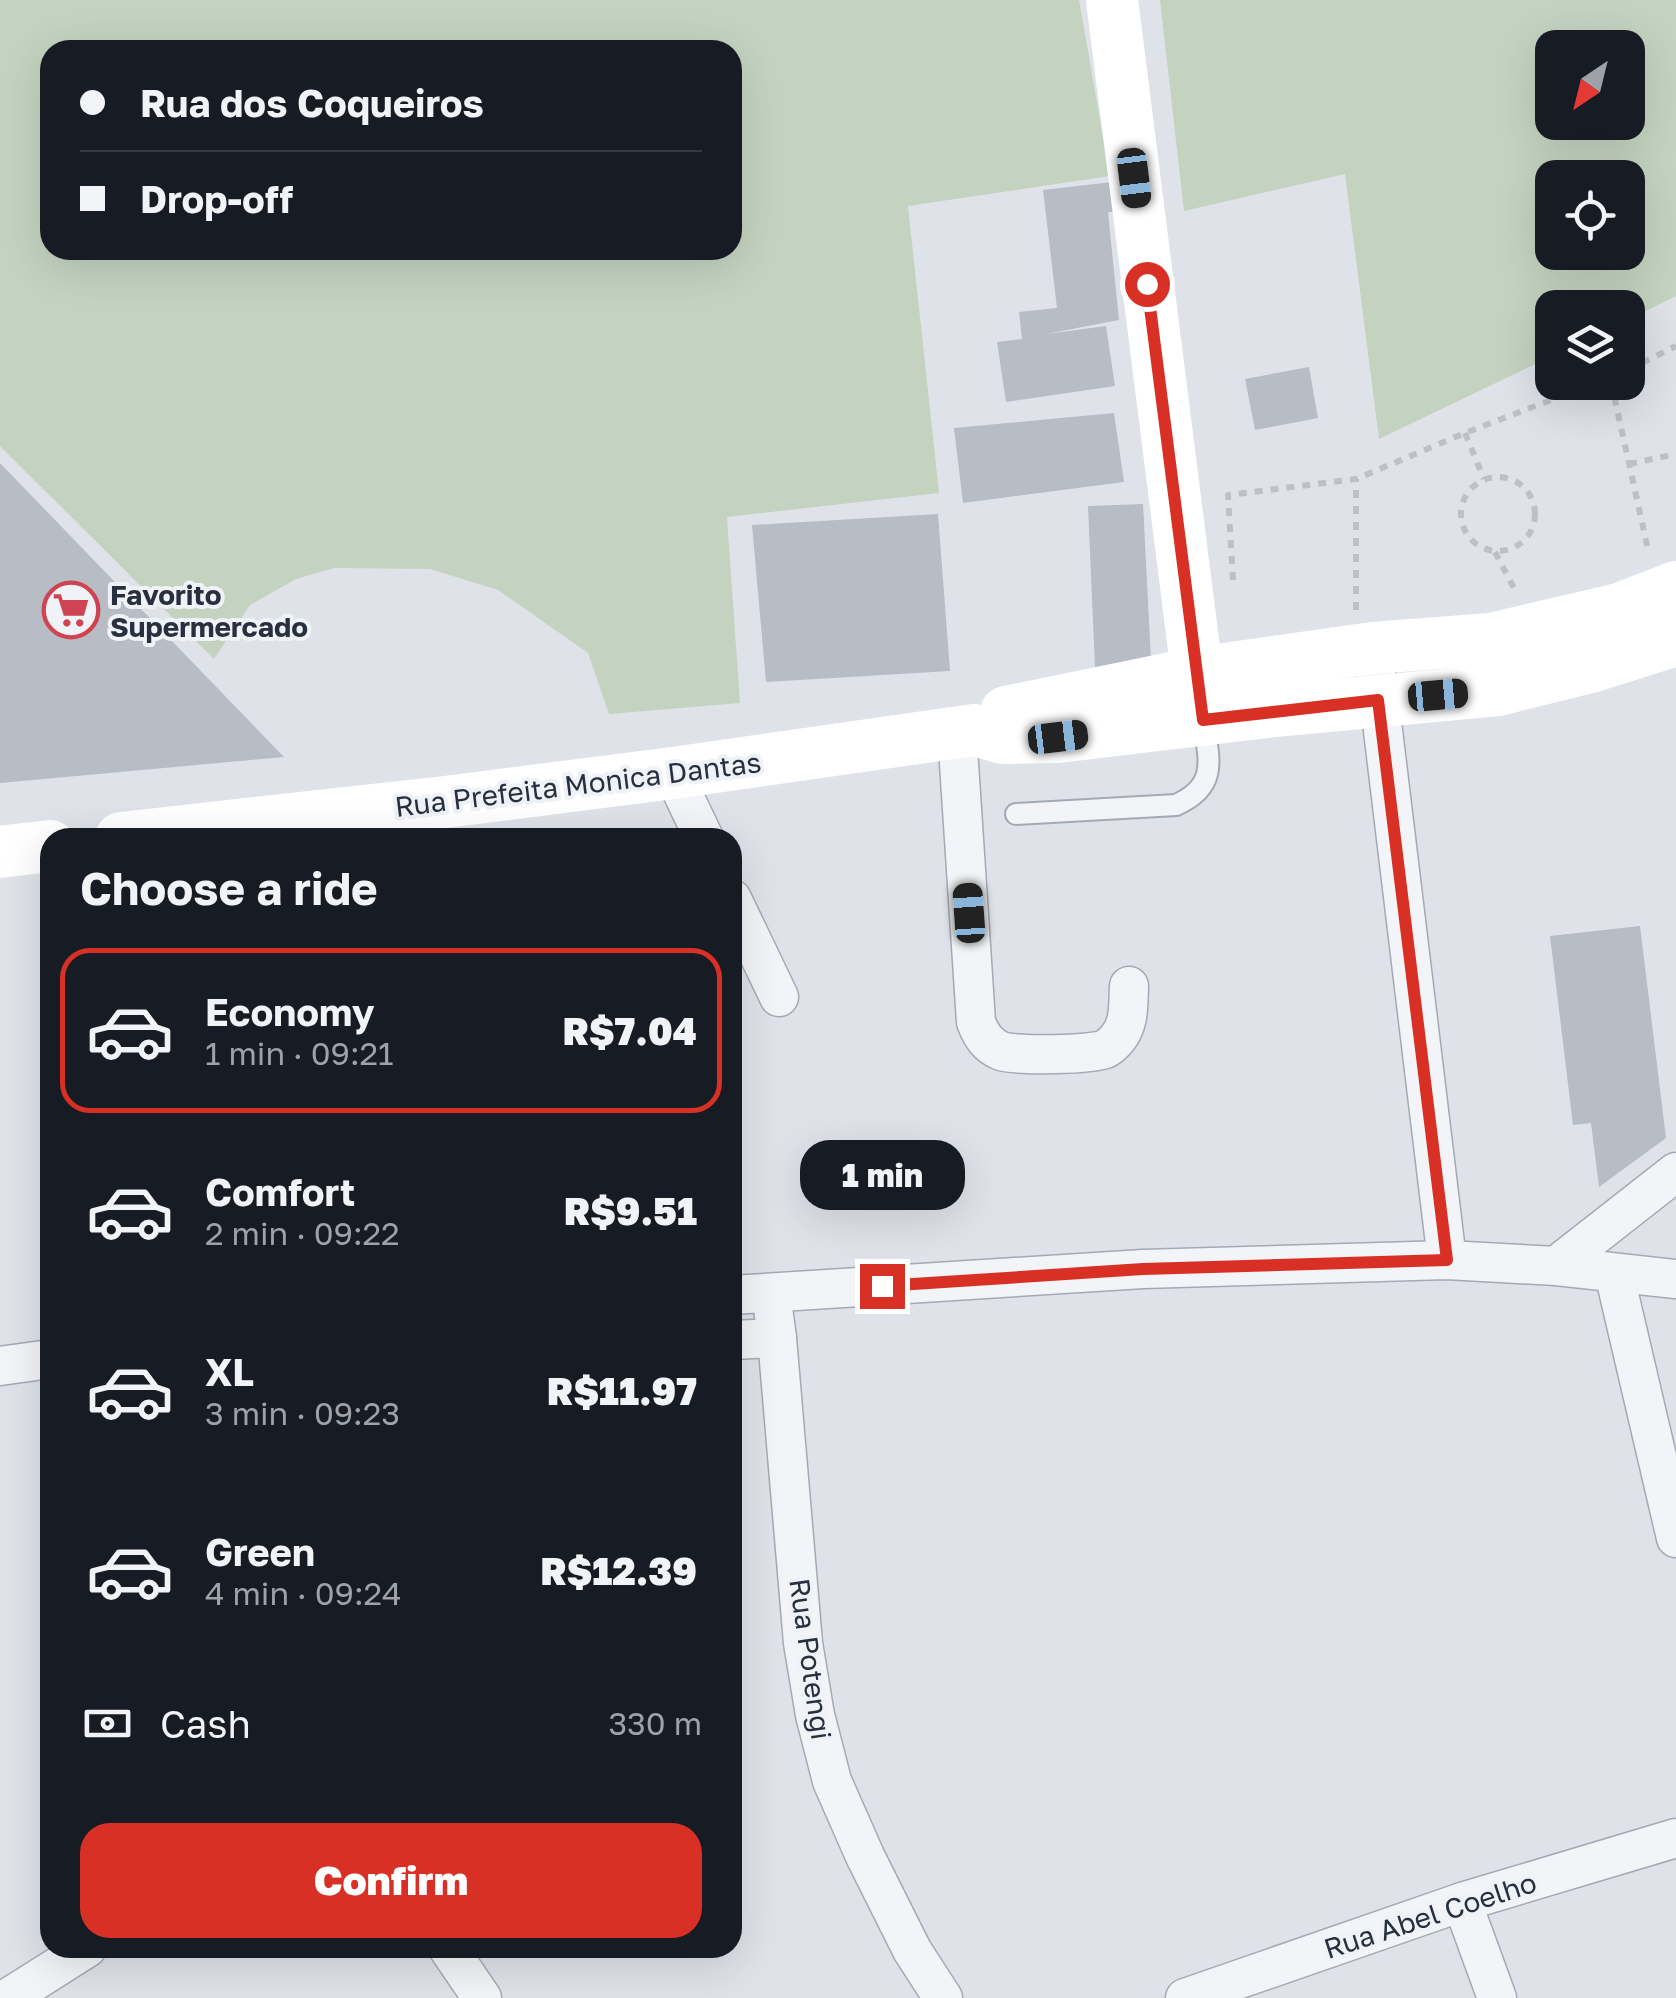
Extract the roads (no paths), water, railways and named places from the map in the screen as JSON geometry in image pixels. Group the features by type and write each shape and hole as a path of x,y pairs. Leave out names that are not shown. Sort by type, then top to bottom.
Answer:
{"main road":[{"path":"1112,0 1200,696"},
{"name":"Rua Prefeita Monica Dantas","path":"1200,696 1364,637 1490,639 1618,609 1663,571"},
{"name":"Rua Prefeita Monica Dantas","path":"218,828 673,774 966,732 1005,712 1200,696 1378,700 1498,690 1676,640"},
{"path":"0,852 40,847"}],"street":[{"path":"1364,637 1378,700 1447,1260"},
{"path":"966,732 976,1022 981,1035 1002,1051 1016,1054 1103,1050 1116,1042 1123,1030 1128,1017 1129,986"},
{"path":"673,774 699,828"},
{"path":"742,919 779,997"},
{"path":"1556,1266 1676,1172"},
{"path":"742,1294 1143,1269 1447,1260 1556,1266 1676,1279"},
{"path":"1614,1273 1676,1538"},
{"name":"Rua Potengi","path":"771,1293 814,1715 832,1782 865,1856 912,1950 943,1998"},
{"path":"742,1340 777,1338"},
{"path":"0,1366 40,1360"},
{"name":"Rua Abel Coelho","path":"1185,1998 1462,1902 1676,1838"},
{"path":"1462,1902 1497,1998"},
{"path":"8,1998 71,1958"},
{"path":"455,1958 482,1998"}],"lane":[{"path":"1016,814 1176,805 1194,797 1210,765 1200,696"}],"place":[{"name":"Favorito Supermercado","path":"71,610"}]}
